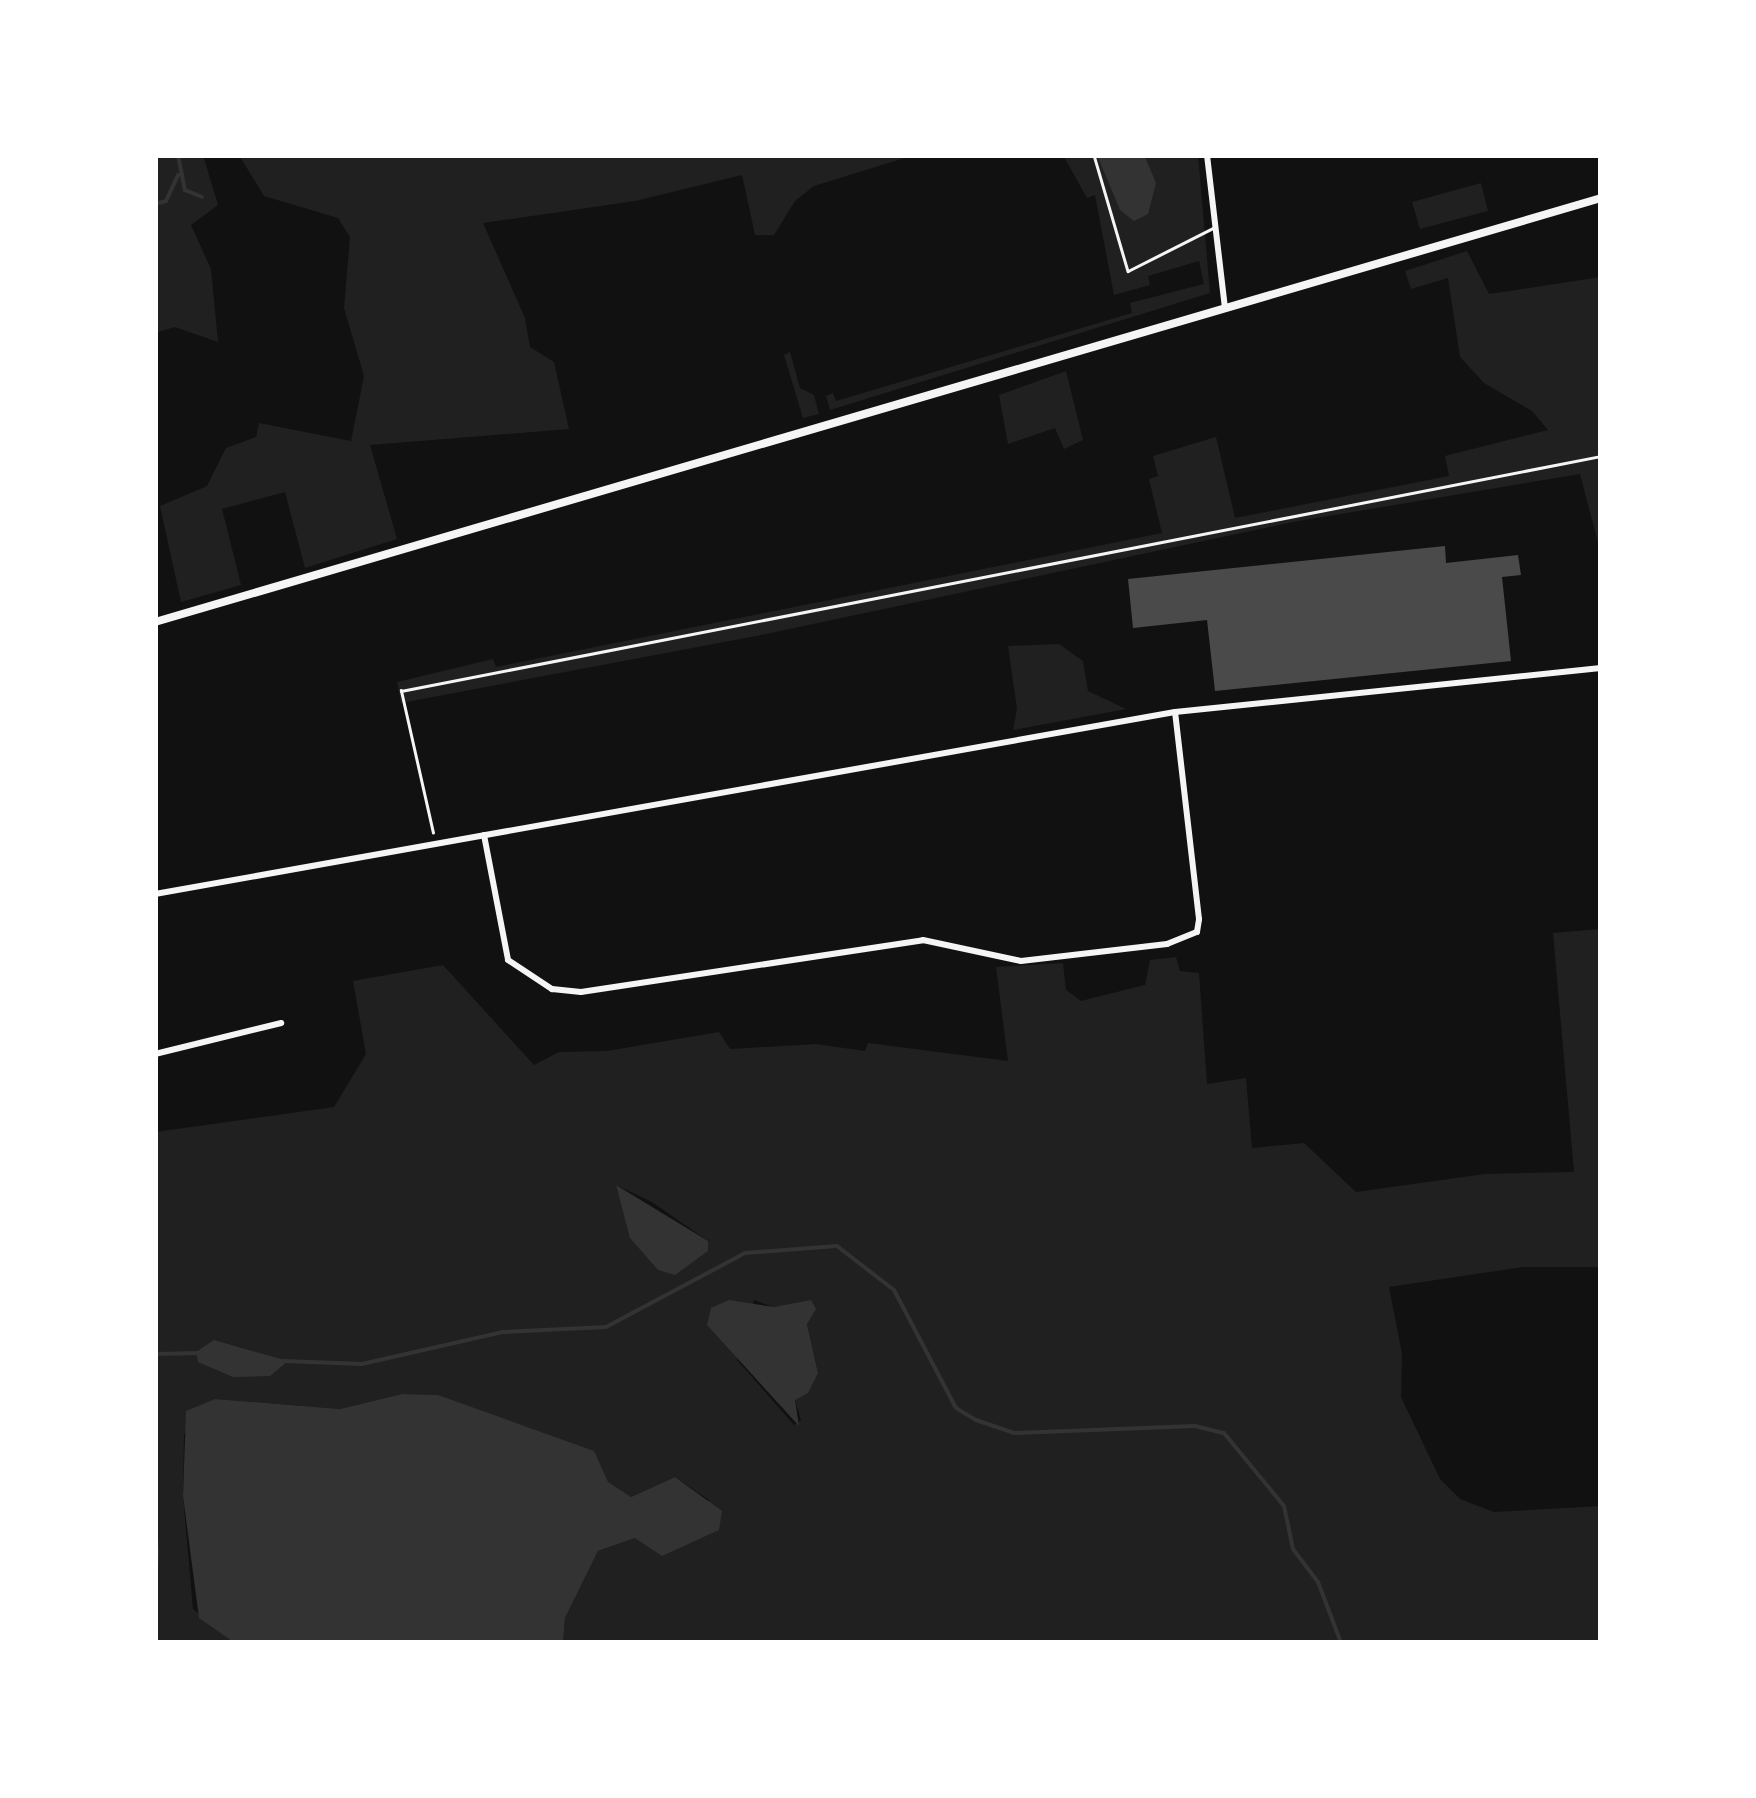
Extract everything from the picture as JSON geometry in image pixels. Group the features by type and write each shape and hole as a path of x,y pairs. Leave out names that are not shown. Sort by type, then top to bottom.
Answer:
{"main road":[{"path":"155,622 1601,198"}],"street":[{"path":"1208,155 1224,309"},
{"path":"155,894 1175,712 1601,668"},
{"path":"484,835 508,960 552,989 581,992 923,940 1021,961 1167,944 1197,932 1175,712"},
{"path":"155,1054 281,1022"}],"lane":[{"path":"1094,155 1128,271 1213,228"}],"path":[{"path":"433,834 401,691 1601,456"}],"shaded area":[{"path":"155,155 203,155 218,205 191,225 211,269 218,342 175,327 155,333"},
{"path":"239,155 914,155 814,186 795,201 774,235 755,235 742,175 635,201 483,223 525,318 530,347 554,362 569,429 370,445 397,539 305,568 285,492 222,509 241,585 181,602 160,506 207,486 226,448 256,437 259,423 351,441 364,376 344,308 350,237 338,218 264,196"},
{"path":"1063,155 1198,155 1210,293 830,410 826,396 833,393 836,401 1132,313 1130,303 1204,284 1199,261 1148,276 1150,285 1114,295 1095,195 1087,198"},
{"path":"1097,155 1144,155 1156,183 1148,214 1134,221 1120,210"},
{"path":"1481,183 1488,211 1420,229 1412,202"},
{"path":"1467,251 1489,294 1601,277 1601,554 1580,474 1293,522 766,634 401,703 397,682 493,659 496,667 1162,533 1149,479 1158,476 1153,456 1216,437 1235,518 1449,476 1445,456 1548,430 1532,411 1484,383 1460,357 1448,278 1411,289 1405,271"},
{"path":"790,352 800,388 814,395 819,414 803,418 784,355"},
{"path":"1066,371 1083,440 1064,449 1055,428 1008,444 999,395"},
{"path":"1059,644 1083,661 1088,691 1126,709 1013,730 1017,709 1008,646"},
{"path":"1601,929 1601,1267 1523,1267 1389,1287 1402,1354 1401,1397 1440,1479 1460,1499 1494,1512 1601,1506 1601,1643 563,1643 565,1618 598,1551 635,1538 710,1535 709,1500 675,1477 631,1497 438,1395 402,1394 340,1409 215,1399 184,1434 183,1496 193,1609 235,1643 155,1643 155,1132 334,1107 366,1054 353,981 443,965 534,1065 559,1052 607,1051 719,1032 730,1049 816,1044 865,1051 868,1043 1008,1061 996,967 1063,963 1066,990 1081,1001 1145,985 1150,960 1176,957 1180,971 1199,973 1207,1084 1246,1078 1252,1148 1304,1143 1356,1192 1485,1174 1574,1172 1553,933","holes":["616,1185 652,1202 708,1241 695,1257 659,1270 631,1238","754,1300 773,1307 799,1304 807,1323 818,1373 795,1400 801,1420 794,1425 737,1360"]},
{"path":"616,1185 708,1241 708,1251 675,1275 658,1270 630,1238"},
{"path":"729,1300 774,1307 811,1300 816,1309 807,1324 818,1373 808,1393 795,1400 799,1426 707,1325 711,1308"},
{"path":"214,1340 288,1361 270,1376 233,1377 198,1362 196,1352"},
{"path":"402,1394 438,1395 594,1451 608,1482 631,1497 675,1477 722,1511 719,1530 662,1556 635,1538 598,1551 565,1618 563,1643 235,1643 199,1618 183,1496 186,1411 215,1399 340,1409"},
{"path":"155,1494 159,1551 155,1628"}],"building":[{"path":"1445,546 1446,563 1518,555 1521,575 1502,577 1511,661 1215,691 1207,620 1133,628 1128,579"}],"waterway":[{"path":"178,155 185,190 202,197"},
{"path":"155,204 166,201 178,175"},
{"path":"284,1361 362,1364 503,1332 606,1327 745,1253 837,1246 894,1290 956,1408 976,1420 1014,1433 1195,1426 1224,1433 1284,1506 1293,1549 1318,1582 1341,1643"},
{"path":"155,1354 200,1353"}]}
